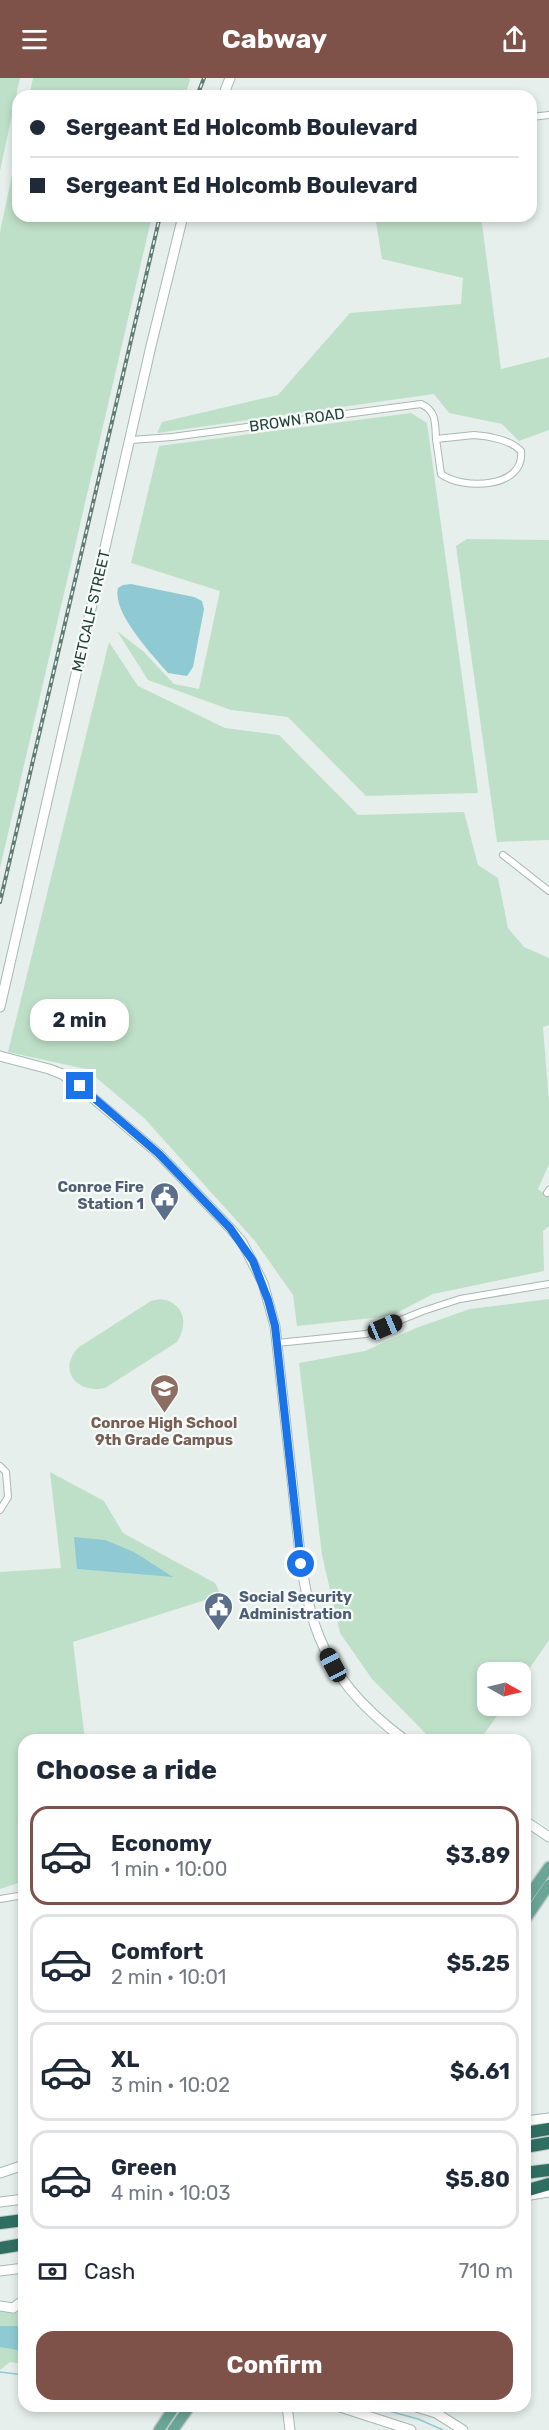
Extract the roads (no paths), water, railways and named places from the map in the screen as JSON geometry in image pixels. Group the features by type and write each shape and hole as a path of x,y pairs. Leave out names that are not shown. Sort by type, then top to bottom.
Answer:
{"highway":[{"path":"531,2132 549,2128"},
{"path":"531,2146 549,2143"},
{"path":"531,2172 549,2170"},
{"path":"531,2184 549,2183"},
{"path":"531,2189 549,2183"},
{"path":"0,2223 18,2221"},
{"path":"0,2248 18,2245"}],"main road":[{"path":"531,1892 549,1867"},
{"path":"531,1911 549,1885"},
{"path":"159,2430 171,2412"},
{"path":"173,2430 184,2412"}],"street":[{"name":"METCALF STREET","path":"0,1007 151,346 182,222"},
{"name":"BROWN ROAD","path":"131,440 172,437 421,404 429,408 434,415 436,439 441,474 451,480 479,484 493,483 509,476 515,470 521,457 516,446 483,435 436,439"},
{"path":"503,855 549,891"},
{"path":"0,1056 49,1069 80,1086 159,1154 242,1242 253,1261 268,1300 277,1344 301,1564 310,1613 317,1633 340,1676 361,1703 398,1734"},
{"path":"277,1344 366,1334 460,1299 549,1284"},
{"path":"0,1466 6,1472 8,1497 0,1510"},
{"path":"531,1825 549,1837"},
{"path":"0,1899 18,1896"},
{"path":"531,2120 549,2118"},
{"path":"0,2173 18,2167"},
{"path":"531,2195 549,2193"},
{"path":"0,2202 18,2200"},
{"path":"0,2271 18,2269"},
{"path":"0,2307 13,2308 18,2304"},
{"path":"288,2412 290,2430"},
{"path":"356,2412 411,2430"},
{"path":"433,2412 463,2430"}],"water":[{"path":"131,584 194,597 202,601 204,609 193,667 187,676 168,673 127,621 118,598 118,588"},
{"path":"74,1537 105,1540 134,1552 173,1577 77,1569"},
{"path":"0,2326 18,2326 18,2350 0,2347"}],"waterway":[{"path":"0,2372 18,2374"},
{"path":"393,2412 418,2419 443,2430"}],"railway":[{"path":"199,90 204,78"},
{"path":"0,902 159,222"}],"place":[{"name":"Conroe Fire Station 1","path":"165,1222"},
{"name":"Conroe High School 9th Grade Campus","path":"164,1414"},
{"name":"Social Security Administration","path":"218,1632"}]}
